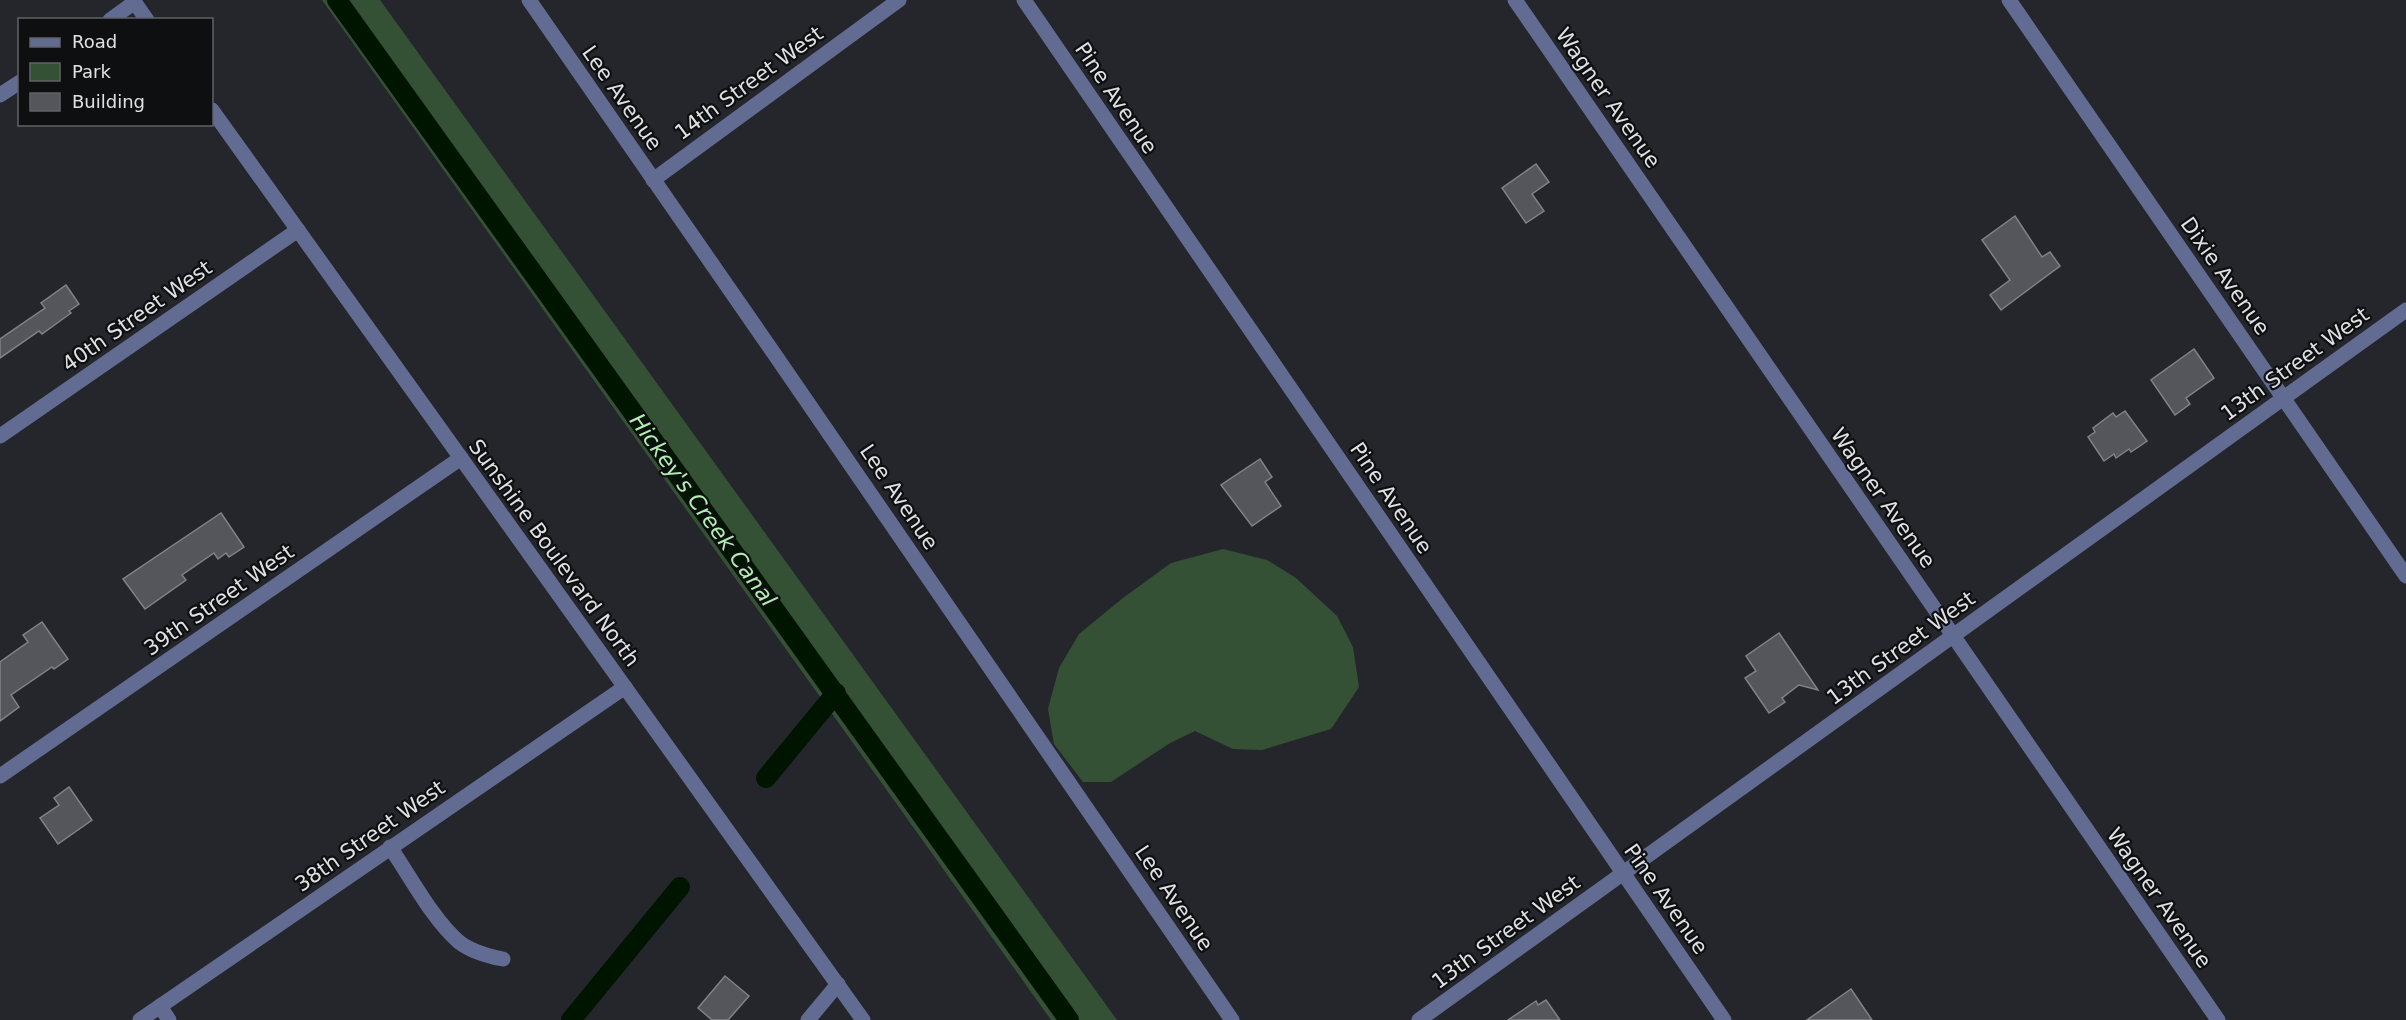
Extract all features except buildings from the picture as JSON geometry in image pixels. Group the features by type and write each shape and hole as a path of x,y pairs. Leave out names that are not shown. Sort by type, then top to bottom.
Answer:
{"street":[{"name":"Lee Avenue","path":"529,0 1232,1020"},
{"name":"14th Street West","path":"652,180 899,0"},
{"name":"Pine Avenue","path":"1024,0 1724,1020"},
{"name":"Wagner Avenue","path":"1515,0 2218,1020"},
{"name":"Dixie Avenue","path":"2009,0 2406,576"},
{"path":"113,18 134,1 146,18"},
{"path":"0,95 18,83"},
{"name":"Sunshine Boulevard North","path":"213,111 863,1020"},
{"name":"40th Street West","path":"0,436 298,230"},
{"name":"13th Street West","path":"1419,1020 2406,310"},
{"name":"39th Street West","path":"0,776 461,458"},
{"name":"38th Street West","path":"140,1020 625,687"},
{"path":"390,847 445,927 461,943 481,954 502,959"},
{"path":"808,1020 838,984"},
{"path":"160,1006 169,1020"}],"green space":[{"path":"322,0 380,0 1117,1020 1051,1020"},
{"path":"1223,549 1267,560 1296,578 1337,616 1353,647 1359,687 1331,729 1262,750 1233,749 1195,731 1170,743 1111,782 1083,782 1054,744 1048,709 1059,668 1079,634 1171,563"}],"waterway":[{"name":"Hickey's Creek Canal","path":"337,0 1069,1020"},
{"path":"766,778 836,693"},
{"path":"571,1020 680,887"}]}
